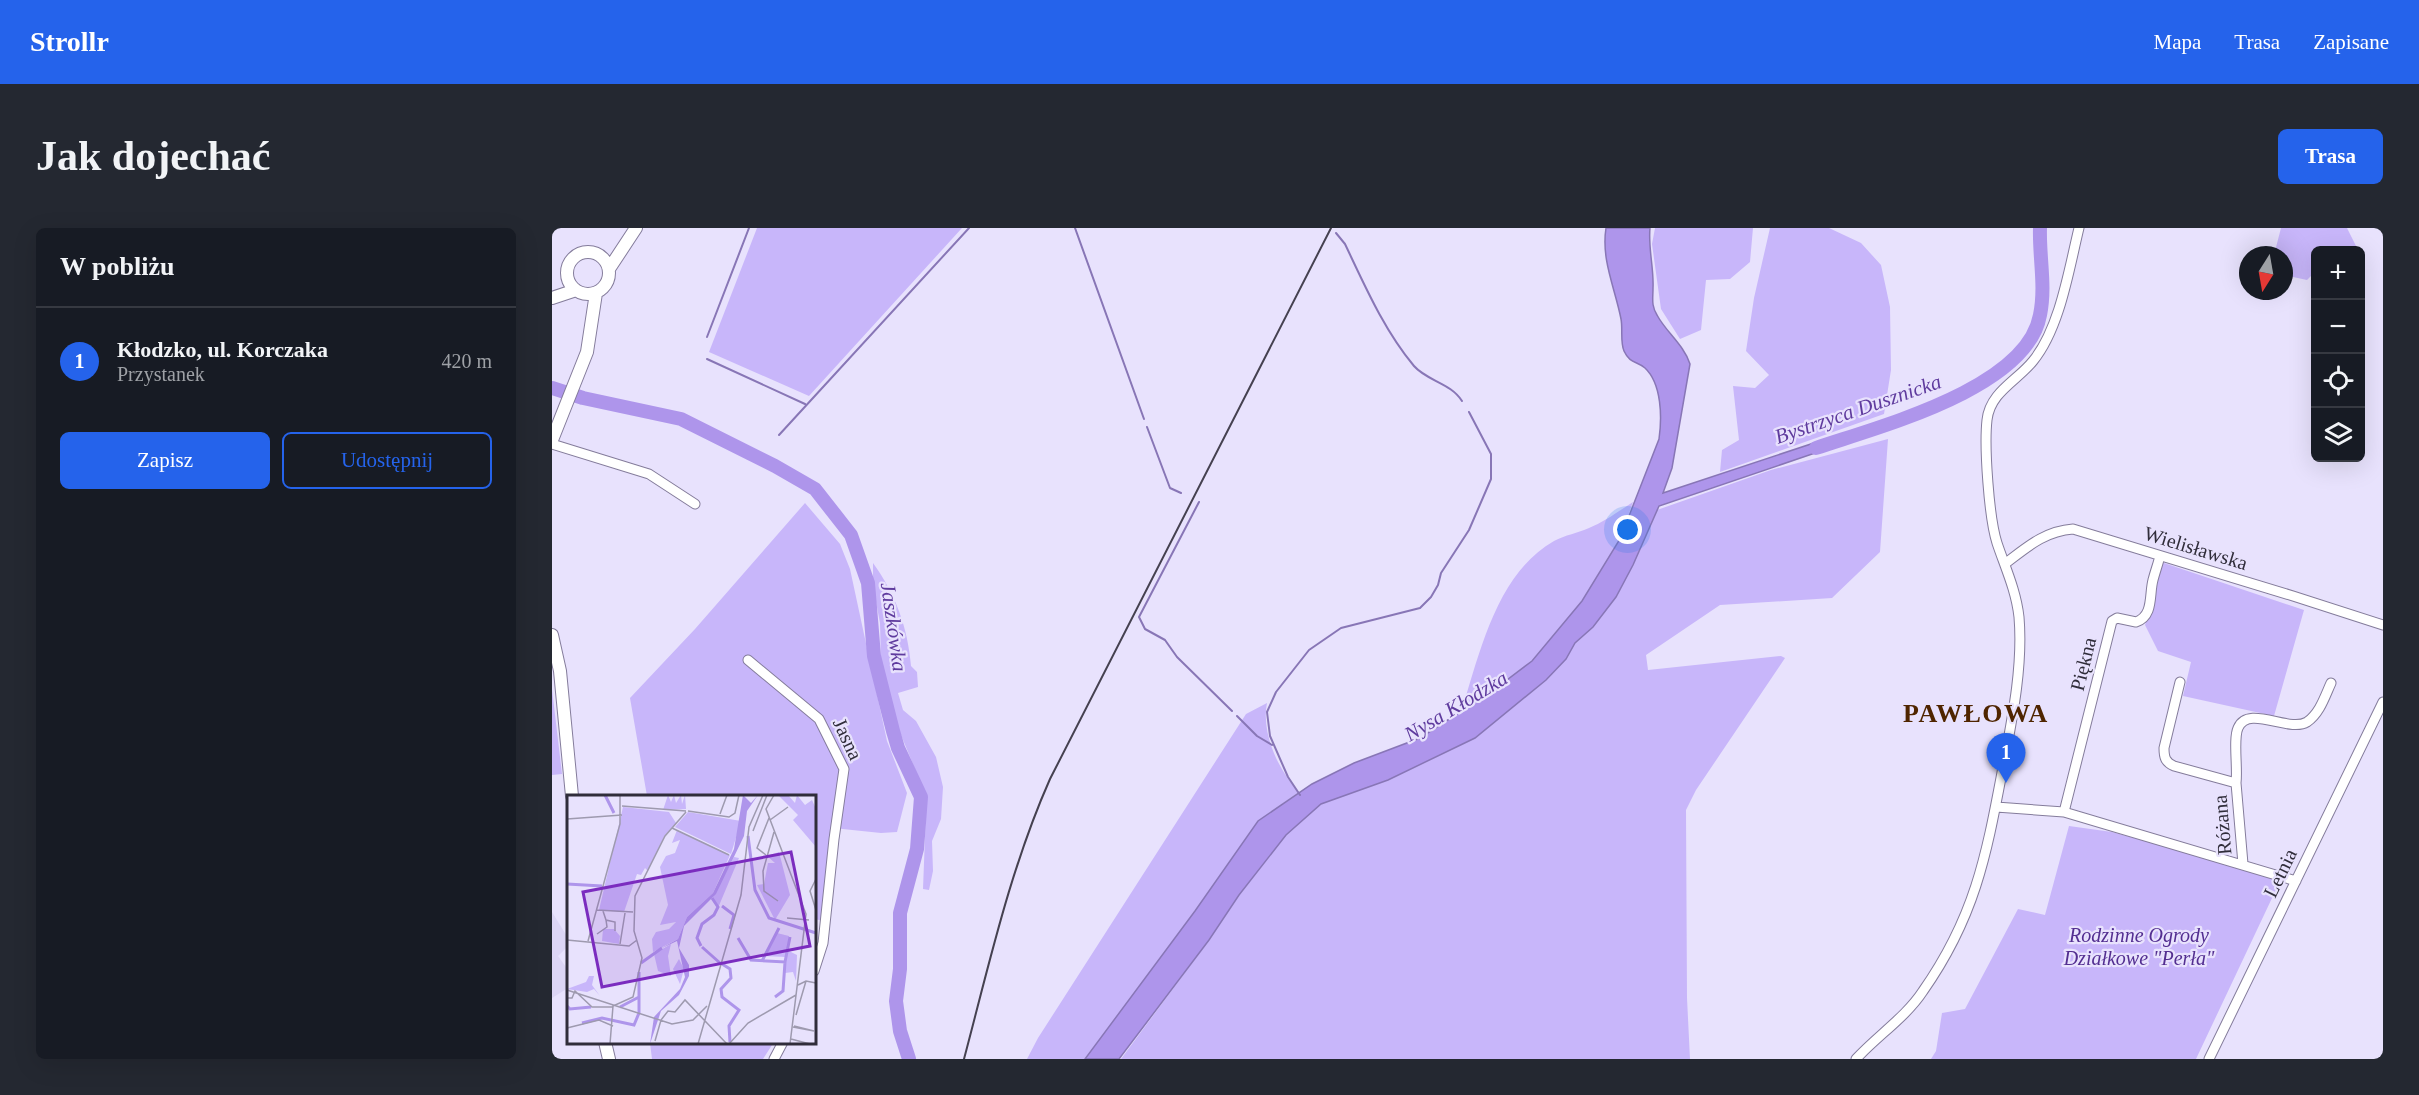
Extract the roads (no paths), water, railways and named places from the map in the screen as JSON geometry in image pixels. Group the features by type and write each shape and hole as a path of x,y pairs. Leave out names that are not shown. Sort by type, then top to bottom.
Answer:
{"main road":[{"path":"552,296 585,292 607,283 609,269 636,228"},
{"path":"602,257 622,246"},
{"path":"552,296 568,278 569,265 577,256 590,253 602,257 609,269"},
{"path":"552,440 587,352 591,320 585,292 568,278"},
{"path":"552,635 560,671 572,795"},
{"path":"605,1044 609,1059"}],"street":[{"path":"1856,1059 1922,994 1953,946 1975,893 1984,864 2013,717 2019,645 2019,617 2015,595 1992,525 1987,416 1997,394 2033,361 2044,345 2062,296 2079,228"},
{"path":"552,444 649,474 695,504"},
{"name":"Wielisławska","path":"2006,563 2046,535 2066,530 2086,532 2383,625"},
{"name":"Piękna","path":"2064,812 2112,621 2117,618 2136,622 2143,617 2151,602 2151,586 2160,556"},
{"name":"Jasna","path":"748,660 819,719 844,769 823,944 816,964"},
{"name":"Różana","path":"2180,682 2164,747 2164,756 2168,763 2236,783"},
{"name":"Różana","path":"2243,864 2236,783 2236,735 2241,723 2245,719 2256,718 2291,725 2305,723 2313,717 2331,683"},
{"name":"Letnia","path":"2209,1059 2383,702"},
{"path":"1996,807 2064,812 2296,881"},
{"path":"774,1059 782,1044"}],"waterway":[{"path":"707,337 749,228"},
{"path":"779,435 969,228"},
{"path":"1075,228 1144,419"},
{"name":"Bystrzyca Dusznicka","path":"1816,448 1875,429 1946,401 1979,384 2008,364 2029,341 2040,315 2042,304 2040,228"},
{"path":"1336,233 1345,244 1376,307 1403,352 1419,371 1452,390 1462,401"},
{"path":"707,359 805,404"},
{"name":"Jaszkówka","path":"552,388 583,398 681,419 775,466 815,489 851,535 868,583 874,656 893,731 898,748 921,797 917,849 900,913 900,969 896,1001 900,1031 909,1059"},
{"path":"1300,795 1288,777 1270,736 1267,712 1276,692 1309,650 1341,628 1420,608 1431,597 1438,585 1441,573 1469,530 1491,479 1491,454 1469,412"},
{"path":"1147,427 1170,488 1181,493"},
{"path":"1199,502 1139,617 1145,629 1165,640 1177,657 1232,711"},
{"path":"1237,716 1257,736 1272,745"}],"railway":[{"path":"964,1059 1012,882 1050,779 1331,228"}],"place":[{"name":"Kłodzko, ul. Korczaka","path":"2006,783"}],"district":[{"name":"PAWŁOWA","path":"1976,713"}],"water label":[{"name":"Nysa Kłodzka","path":"1456,706"}],"park label":[{"name":"Rodzinne Ogrody Działkowe \"Perła\"","path":"2139,946"}]}
